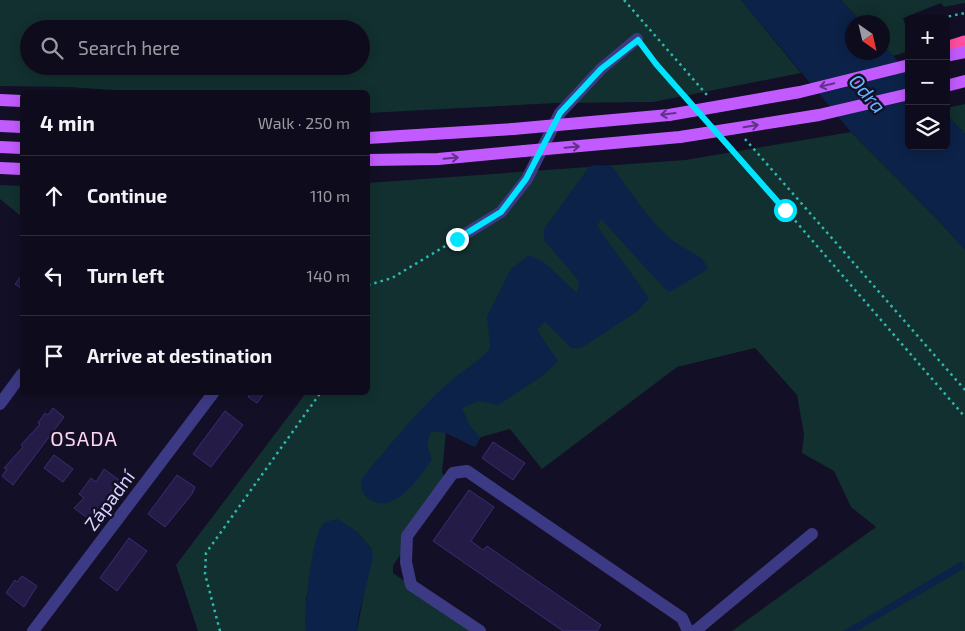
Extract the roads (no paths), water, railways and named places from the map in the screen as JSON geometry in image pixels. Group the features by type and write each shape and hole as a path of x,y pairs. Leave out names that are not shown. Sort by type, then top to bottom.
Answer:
{"highway":[{"path":"950,48 965,44"}],"main road":[{"path":"950,55 965,52"},
{"path":"370,138 513,130 669,115 800,92 905,66"},
{"path":"950,85 965,81"},
{"path":"370,169 420,160 680,138 819,115 905,95"},
{"path":"0,100 20,101"},
{"path":"0,126 20,126"},
{"path":"370,133 391,138"},
{"path":"0,147 20,148"},
{"path":"370,160 420,160"},
{"path":"0,168 20,169"}],"street":[{"path":"457,239 501,212 526,179 560,113 601,69 638,40"},
{"path":"0,404 20,377"},
{"name":"Západní","path":"33,631 212,395"},
{"path":"480,631 411,586 406,562 407,536 453,473 467,471 682,618 688,631"},
{"path":"695,631 812,534"}],"water":[{"name":"Odra","path":"741,0 841,0 855,15 845,15 845,60 890,60 890,53 905,69 905,150 950,150 950,118 965,134 965,250 851,132"},
{"path":"593,165 612,166 641,207 658,226 676,243 703,260 708,269 670,292 666,290 601,219 597,226 649,298 638,311 581,348 571,348 545,322 537,330 558,361 544,375 498,405 478,401 462,408 470,426 480,437 475,447 446,433 431,431 427,445 432,460 413,485 397,499 388,503 379,503 369,499 363,492 361,483 371,466 434,397 488,351 490,347 487,316 511,269 529,255 545,263 577,293 579,281 544,240 544,229 589,167"},
{"path":"338,519 356,531 372,549 373,558 359,614 357,631 306,631 307,593 315,543 323,524"},
{"path":"962,561 965,568 857,631 843,631"}],"district":[{"name":"OSADA","path":"84,438"}]}
